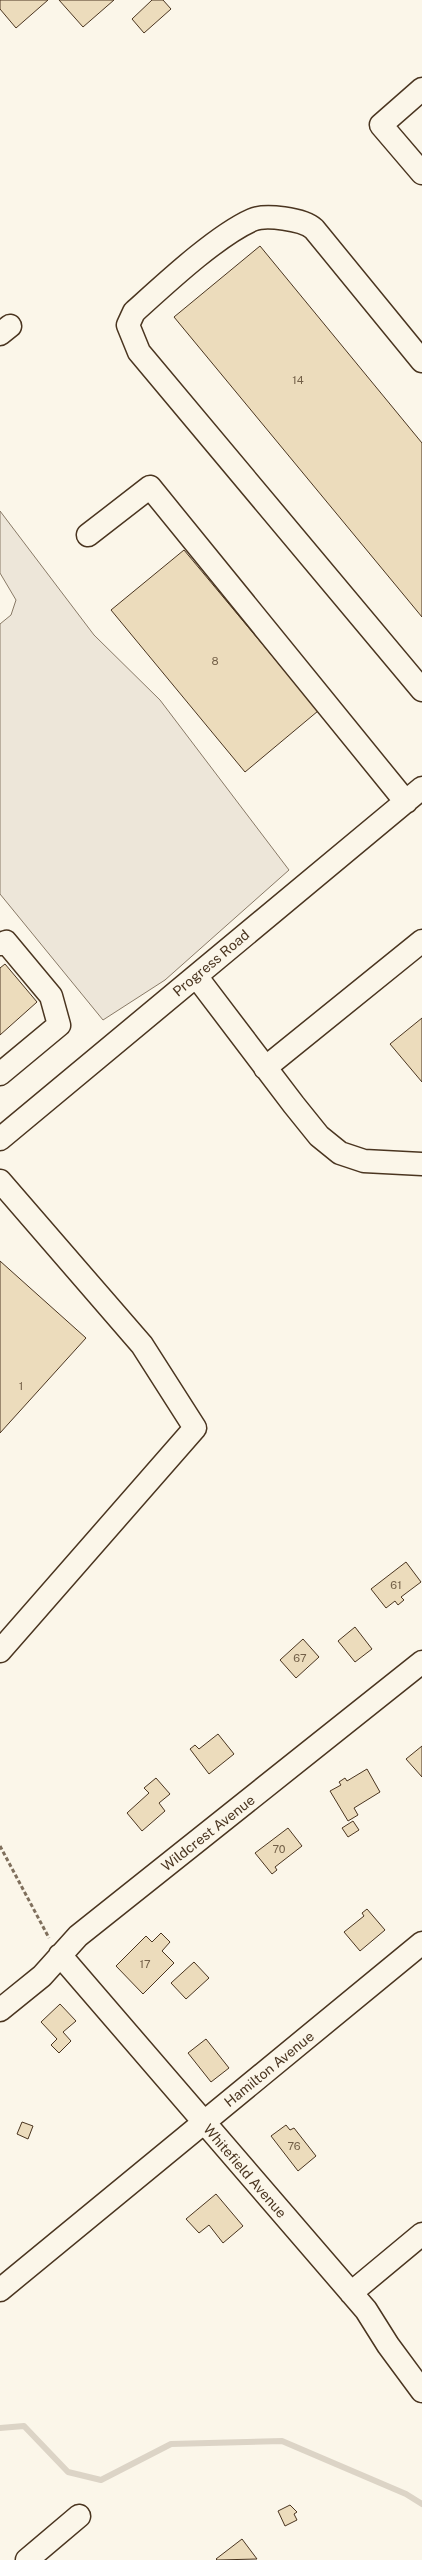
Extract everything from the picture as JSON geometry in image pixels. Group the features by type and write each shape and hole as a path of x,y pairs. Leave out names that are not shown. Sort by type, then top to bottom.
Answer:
{"street":[{"path":"422,90 382,125 422,173"},
{"path":"422,361 314,229 308,224 288,219 253,219 213,245 134,312 128,325 139,352 422,690"},
{"path":"88,535 150,487 414,795"},
{"name":"Progress Road","path":"0,1139 414,795"},
{"path":"265,1068 422,941"},
{"path":"0,944 6,942 51,996 59,1025 0,1074"},
{"path":"196,976 319,1136 340,1154 364,1161 422,1164"},
{"path":"0,1180 142,1345 195,1428 3,1639"},
{"name":"Wildcrest Avenue","path":"0,2010 42,1976 78,1936 422,1662"},
{"name":"Hamilton Avenue","path":"0,2290 422,1943"},
{"name":"Whitefield Avenue","path":"60,1955 366,2310 388,2345 422,2392"},
{"path":"351,2293 422,2234"},
{"path":"27,2560 79,2516"}],"path":[{"path":"0,1846 45,1933 60,1955"}],"shaded area":[{"path":"0,511 94,635 160,700 289,870 165,980 103,1020 0,894 0,624 11,615 16,600 0,573"}],"building":[{"path":"0,0 48,0 16,28 0,9"},
{"path":"59,0 114,0 83,27"},
{"path":"152,0 163,0 171,9 144,33 132,19"},
{"path":"260,246 422,443 422,617 174,317"},
{"path":"184,550 318,711 245,772 111,610"},
{"path":"5,964 37,1002 0,1035 0,968"},
{"path":"422,1018 422,1082 390,1044"},
{"path":"0,1261 86,1338 0,1433"},
{"path":"406,1562 421,1582 401,1597 404,1600 398,1605 395,1601 386,1608 371,1589"},
{"path":"355,1627 372,1649 355,1662 338,1641"},
{"path":"303,1639 319,1657 296,1678 280,1660"},
{"path":"218,1734 234,1754 209,1774 190,1749 195,1745 199,1749"},
{"path":"422,1746 422,1777 406,1759"},
{"path":"367,1769 380,1792 354,1808 358,1815 348,1821 330,1791 341,1785 339,1782 345,1778 347,1781"},
{"path":"156,1778 170,1794 159,1803 165,1811 142,1831 127,1813 149,1793 144,1788"},
{"path":"353,1821 359,1830 348,1837 342,1828"},
{"path":"288,1828 302,1846 275,1867 277,1870 272,1874 255,1853"},
{"path":"367,1909 385,1930 360,1951 344,1932 364,1916 362,1913"},
{"path":"161,1933 170,1942 162,1951 174,1963 143,1994 116,1966 146,1936 152,1942"},
{"path":"194,1962 209,1978 186,1999 171,1983"},
{"path":"60,2004 76,2021 63,2032 71,2041 59,2053 51,2045 57,2039 41,2022"},
{"path":"206,2039 229,2068 211,2082 188,2053"},
{"path":"22,2122 33,2126 28,2139 17,2134"},
{"path":"286,2125 290,2130 294,2128 316,2156 298,2171 271,2136"},
{"path":"216,2194 243,2226 223,2243 209,2225 199,2233 186,2219"},
{"path":"290,2505 297,2512 294,2514 297,2520 285,2526 278,2511"},
{"path":"242,2539 257,2559 216,2559"}],"waterway":[{"path":"0,2428 24,2426 68,2472 101,2480 171,2444 282,2441 406,2494 422,2504"}]}
